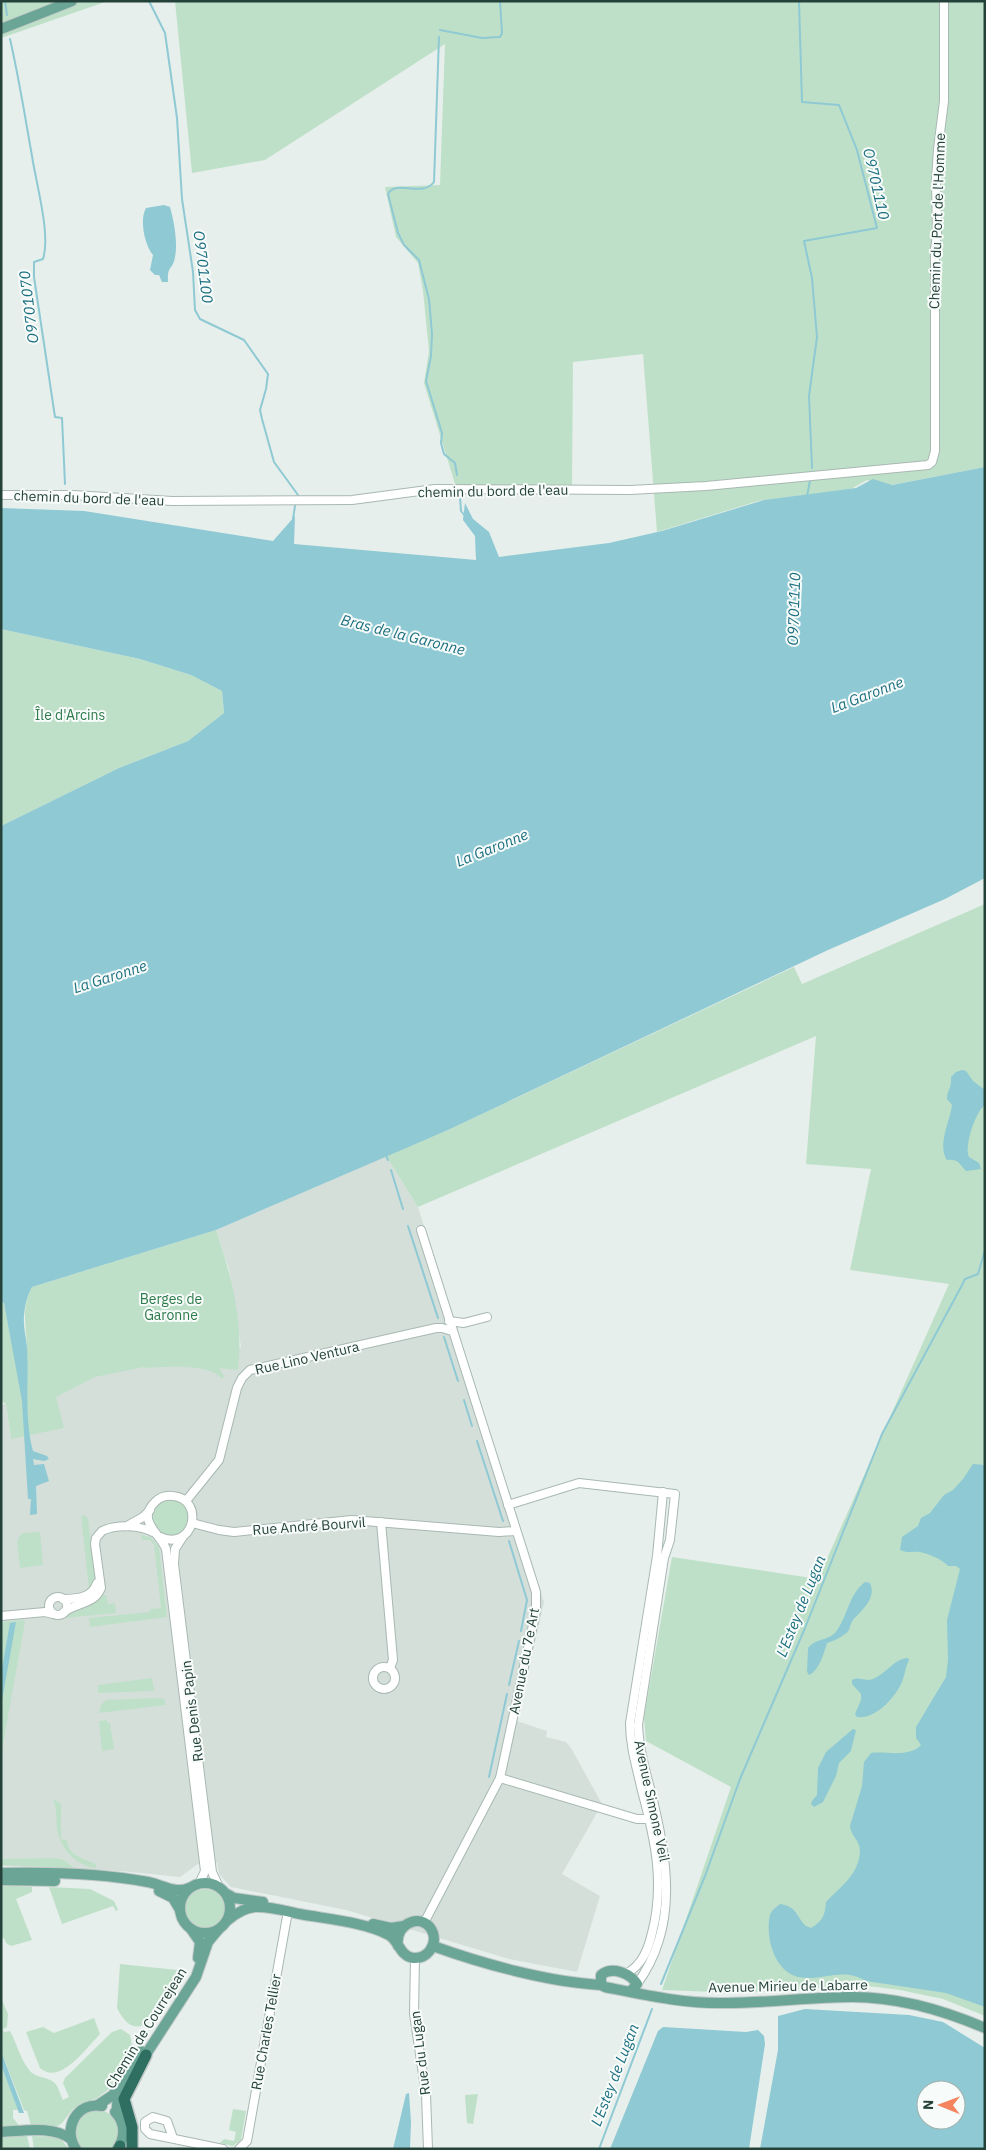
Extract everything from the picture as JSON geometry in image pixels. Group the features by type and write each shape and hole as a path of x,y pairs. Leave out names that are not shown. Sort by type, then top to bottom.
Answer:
{"highway":[{"path":"132,2149 132,2128 124,2099 146,2055"}],"main road":[{"path":"1,29 72,1"},
{"path":"1,1873 92,1876 138,1880 177,1891 206,1883 234,1898 289,1906 391,1928 404,1926 414,1921 424,1923 433,1934 433,1946 426,1955 415,1958 405,1954 389,1935 288,1911 255,1907 235,1913 218,1930 205,1933 191,1929 170,1896 138,1886 66,1881 1,1880"},
{"path":"180,1910 183,1896 194,1886"},
{"path":"223,1891 230,1907 228,1920"},
{"path":"398,1946 398,1935 404,1926"},
{"name":"Chemin de Courrejean","path":"73,2144 70,2131 75,2115 89,2106 98,2105 113,2095 192,1972 199,1955 200,1946 198,1938 191,1929"},
{"name":"Chemin de Courrejean","path":"119,2148 124,2131 116,2108 118,2096 196,1977 210,1939 218,1930"},
{"name":"Avenue Mirieu de Labarre","path":"433,1946 472,1960 516,1971 576,1982 601,1980 634,1988 650,1996 666,1999 725,2003 852,1997 878,1998 930,2008 985,2028"},
{"name":"Avenue Mirieu de Labarre","path":"601,1980 609,1972 626,1974 634,1988"},
{"path":"98,2105 112,2110 118,2116"},
{"path":"1,2132 52,2131 62,2133 73,2144"}],"street":[{"name":"Chemin du Port de l'Homme","path":"935,411 934,249 937,234 936,179 944,101 944,1"},
{"name":"chemin du bord de l'eau","path":"1,495 73,495 172,501 352,500 435,489 630,490 795,479 928,465 934,457 935,411"},
{"name":"Avenue du 7e Art","path":"421,1230 536,1592 536,1611 500,1778 424,1923"},
{"path":"449,1321 464,1323 487,1317"},
{"name":"Rue Lino Ventura","path":"186,1501 217,1464 237,1388 242,1378 250,1370 436,1328 452,1331"},
{"path":"508,1505 579,1483 663,1492"},
{"name":"Avenue Simone Veil","path":"634,1988 648,1969 659,1940 663,1894 649,1819 648,1796 640,1750 638,1725 661,1557 663,1492 675,1494 670,1540 661,1557"},
{"path":"1,1616 16,1614 59,1615 74,1605 95,1598 100,1588 95,1544 99,1534 105,1530 127,1526 143,1517 159,1499 165,1496 172,1496 186,1501 192,1511 192,1523 184,1536 171,1540 144,1529 127,1526"},
{"path":"150,1510 149,1522 156,1535"},
{"name":"Rue André Bourvil","path":"192,1523 234,1532 352,1520 500,1532 516,1531"},
{"path":"381,1522 393,1660 390,1668"},
{"name":"Rue Denis Papin","path":"156,1535 166,1549 204,1862 204,1874 194,1886"},
{"name":"Rue Denis Papin","path":"184,1536 175,1549 174,1564 211,1866 213,1878 223,1891"},
{"path":"16,1614 24,1610 44,1607 56,1598 63,1599 89,1595 96,1586 99,1574"},
{"path":"63,1599 66,1604 64,1612"},
{"path":"50,1602 50,1610 53,1614"},
{"path":"500,1778 638,1818 649,1819"},
{"name":"Avenue Simone Veil","path":"626,1974 636,1968 643,1959 667,1877 664,1845 648,1796"},
{"name":"Rue Charles Tellier","path":"239,2149 247,2141 288,1911"},
{"name":"Rue du Lugan","path":"415,1958 414,2014 426,2094 428,2149"},
{"path":"173,2138 222,2149"}],"shaded area":[{"path":"386,1156 418,1207 544,1602 517,1721 547,1731 546,1737 566,1742 602,1804 562,1874 600,1896 577,1972 509,1959 346,1910 231,1887 219,1874 217,1863 198,1864 180,1877 120,1871 1,1866 1,1405 6,1404 11,1439 56,1397 84,1380 99,1374 241,1347 229,1269 216,1230"}],"green space":[{"path":"1,1 108,1 1,38"},
{"path":"175,1 985,1 985,467 886,486 867,480 851,489 758,501 657,532 643,354 573,362 572,487 456,487 424,383 429,351 418,263 396,237 385,187 440,185 445,44 265,160 192,173"},
{"name":"Île d'Arcins","path":"1,629 140,659 191,675 222,691 224,713 188,741 119,768 1,826"},
{"path":"985,904 985,2016 943,1999 900,1990 860,1985 744,1993 662,1990 731,1787 646,1741 644,1717 672,1557 818,1579 949,1284 850,1270 871,1169 806,1164 816,1036 418,1207 386,1156 448,1130 794,967 802,984"},
{"name":"Berges de Garonne","path":"216,1230 227,1264 238,1317 238,1370 219,1368 224,1376 222,1379 207,1370 186,1367 144,1367 95,1377 56,1397 64,1428 11,1439 6,1404 1,1401 1,1301 4,1303 13,1348 27,1348 25,1309 32,1287"},
{"path":"171,1500 178,1501 184,1505 188,1511 188,1525 184,1531 178,1535 171,1536 164,1535 158,1531 154,1525 153,1518 154,1511 158,1505 164,1501"},
{"path":"85,1515 88,1519 95,1577 94,1584 89,1589 81,1516"},
{"path":"40,1532 43,1565 20,1568 17,1541 22,1533"},
{"path":"141,1535 150,1537 159,1547 167,1617 90,1627 89,1618 149,1612 151,1609 161,1608 154,1545 150,1540 142,1540"},
{"path":"106,1595 108,1604 115,1603 116,1613 65,1618 68,1613"},
{"path":"23,1620 25,1622 1,1755 1,1622"},
{"path":"152,1678 154,1691 98,1693 98,1685"},
{"path":"164,1699 166,1705 99,1713 101,1705 106,1700"},
{"path":"107,1720 107,1723 110,1723 114,1749 102,1751 99,1721"},
{"path":"53,1799 61,1804 61,1839 67,1840 73,1853 96,1864 96,1868 83,1865 72,1857 63,1846 58,1834"},
{"path":"56,1858 64,1860 74,1868 1,1865 1,1859"},
{"path":"1,1885 32,1887 32,1892 16,1899 32,1940 11,1946 6,1943 4,1938 1,1939"},
{"path":"49,1887 90,1889 114,1901 118,1910 116,1911 113,1906 62,1924"},
{"path":"209,1889 216,1892 222,1898 225,1909 224,1917 216,1926 209,1929 201,1929 194,1926 186,1917 185,1905 188,1898 197,1890"},
{"path":"120,1964 177,1970 181,1976 161,2008 144,2025 135,2026 126,2021 117,2008"},
{"path":"1,1998 8,2014 7,2027 3,2029 4,2032 10,2031 30,2071 54,2083 63,2100 69,2097 63,2083 65,2078 112,2032 121,2029 130,2035 133,2052 109,2089 97,2098 73,2109 62,2123 55,2128 31,2126 27,2111 24,2110 1,2051"},
{"path":"94,2018 100,2034 80,2056 64,2069 56,2072 48,2072 40,2068 26,2032 43,2027 54,2033"},
{"path":"1,2065 18,2110 13,2110 13,2118 21,2128 1,2127"},
{"path":"478,2094 473,2124 467,2123 465,2095"},
{"path":"233,2109 246,2111 241,2140 233,2146 220,2143 224,2139 234,2141 236,2132 229,2130"},
{"path":"102,2110 108,2113 116,2122 119,2133 116,2144 111,2149 82,2149 76,2139 75,2128 77,2122 84,2114"},
{"path":"1,2136 27,2136 30,2149 1,2149"},
{"path":"32,2136 59,2137 69,2149 34,2149"}],"water":[{"path":"164,205 170,207 176,239 175,257 168,273 168,282 162,282 159,275 155,275 150,270 153,255 145,239 143,226 146,208"},
{"path":"985,467 985,878 945,899 828,950 448,1130 216,1230 32,1287 26,1301 24,1320 27,1347 27,1399 30,1438 33,1451 47,1456 49,1459 44,1461 33,1459 34,1465 44,1464 49,1481 36,1486 37,1514 30,1515 31,1499 28,1499 22,1401 4,1303 1,1301 1,826 119,768 188,741 224,713 222,691 191,675 140,659 1,629 1,508 84,511 273,541 295,516 294,544 476,560 475,536 463,520 465,503 473,519 489,532 499,557 609,543 662,531 764,500 856,488 873,479 892,485"},
{"path":"966,1071 973,1081 985,1090 985,1105 974,1122 968,1146 969,1157 979,1163 981,1169 966,1171 956,1161 947,1160 943,1147 952,1105 947,1099 951,1077 956,1072"},
{"path":"973,1464 985,1465 985,2007 946,1993 866,1981 849,1975 840,1974 815,1978 798,1977 790,1974 777,1961 770,1943 769,1933 771,1914 780,1904 793,1909 806,1926 811,1928 818,1923 823,1917 826,1902 843,1886 856,1867 859,1859 859,1844 850,1826 862,1786 864,1762 871,1753 904,1753 921,1745 916,1738 916,1727 946,1677 948,1660 947,1620 960,1569 956,1566 948,1566 939,1559 927,1554 900,1550 902,1537 918,1526 921,1518 930,1513 944,1495 953,1490"},
{"path":"865,1582 870,1583 872,1588 872,1594 868,1603 853,1620 847,1633 827,1643 816,1670 809,1675 807,1672 808,1648 835,1633 855,1593"},
{"path":"16,1622 1,1706 1,1674 10,1623"},
{"path":"908,1658 902,1682 895,1695 884,1707 871,1715 857,1717 855,1714 861,1700 861,1694 852,1684 852,1680 873,1679 899,1660"},
{"path":"853,1729 856,1730 851,1751 839,1763 836,1776 823,1802 814,1807 811,1804 817,1795 818,1768 826,1752"},
{"path":"805,2009 909,2015 943,2022 985,2048 985,2149 760,2149 778,2050 778,2016"},
{"path":"663,2027 746,2032 758,2030 764,2036 765,2044 749,2149 610,2149 658,2031"},
{"path":"1,2051 24,2113 19,2113 1,2065"},
{"path":"409,2093 410,2149 393,2149 406,2094"}],"waterway":[{"name":"O9701070","path":"5,1 7,15"},
{"name":"O9701100","path":"149,1 165,33 177,118 182,199 193,272 195,310 200,319 244,340 268,374 260,410 262,419 274,462 298,495"},
{"path":"440,30 482,38 500,37 502,33 500,1"},
{"name":"O9701110","path":"799,1 802,102 839,105 857,150 877,228 804,241 812,278 817,337 809,396 812,468"},
{"path":"439,37 434,182 423,189 397,188 388,194 398,233 404,245 419,260 429,299 432,334 431,356 426,381 442,433 441,443 444,454 455,463 457,475"},
{"name":"O9701070","path":"10,39 44,223 45,249 43,259 34,262 34,277 55,417 62,418 65,484"},
{"name":"O9701110","path":"807,496 810,481"},
{"path":"460,497 461,511 465,516"},
{"name":"O9701100","path":"293,519 295,506"},
{"path":"386,1156 388,1160"},
{"path":"391,1170 403,1209"},
{"path":"408,1226 438,1318"},
{"name":"L'Estey de Lugan","path":"661,1984 705,1876 740,1779 805,1628 882,1434 965,1279 978,1274 985,1250"},
{"path":"444,1337 458,1381"},
{"path":"464,1400 472,1426"},
{"path":"477,1441 503,1521"},
{"path":"509,1541 527,1600 521,1631"},
{"path":"509,1685 519,1641"},
{"path":"489,1777 507,1694"},
{"name":"L'Estey de Lugan","path":"599,2149 652,2009"}],"water label":[{"name":"Bras de la Garonne","path":"403,635"},
{"name":"La Garonne","path":"867,695"},
{"name":"La Garonne","path":"492,848"},
{"name":"La Garonne","path":"110,977"}]}
